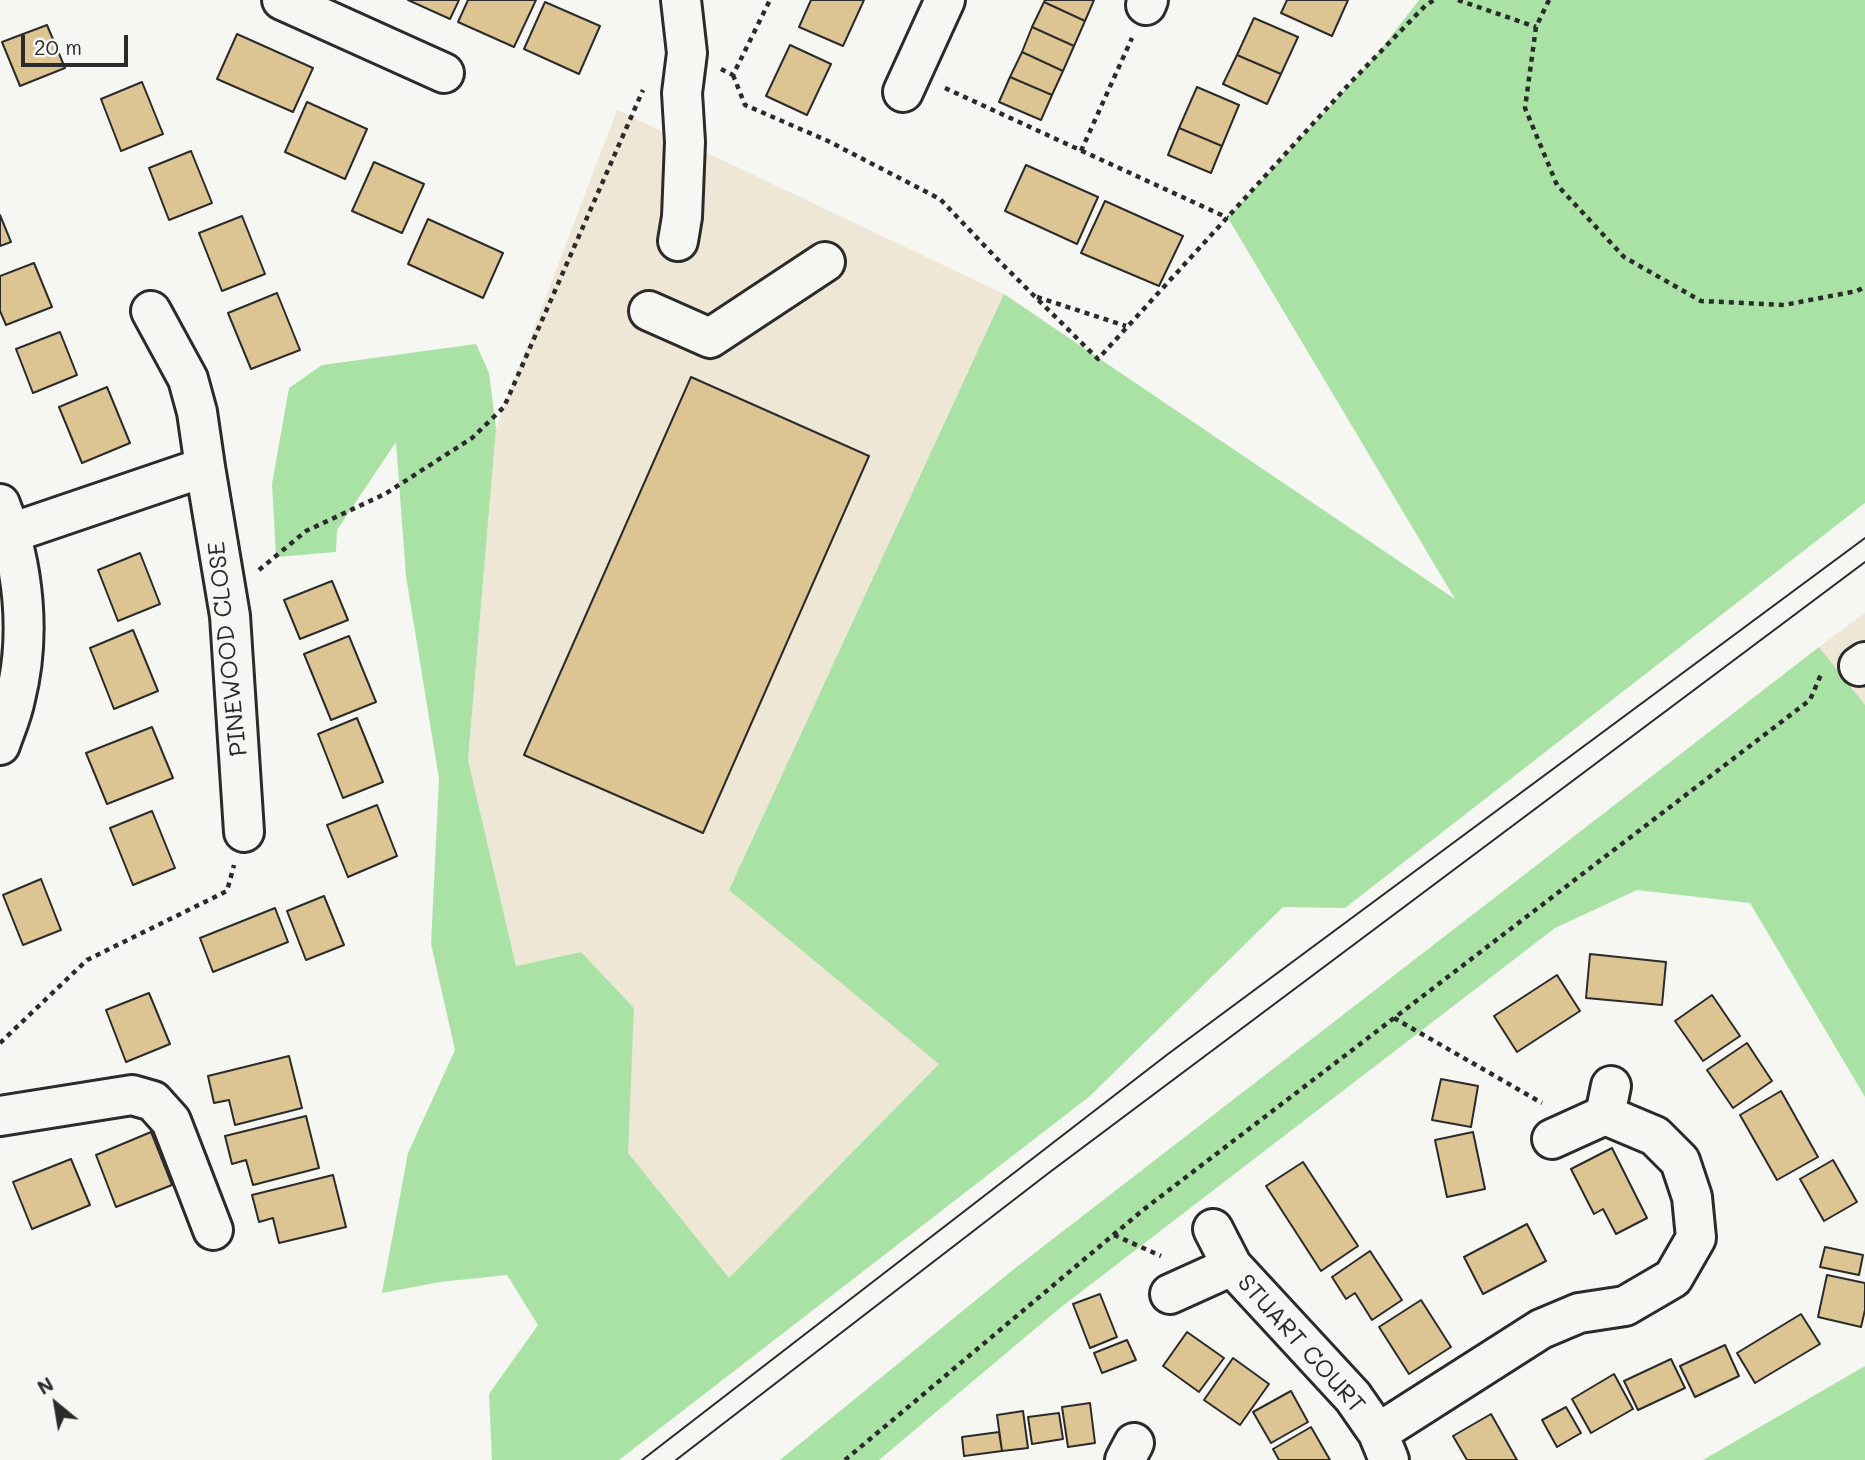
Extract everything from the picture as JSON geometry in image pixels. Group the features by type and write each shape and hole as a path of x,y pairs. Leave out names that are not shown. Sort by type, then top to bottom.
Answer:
{"street":[{"path":"282,0 444,73"},
{"path":"678,241 682,217 685,142 682,93 687,53 681,0"},
{"path":"907,83 945,0"},
{"path":"649,311 710,338 825,262"},
{"name":"PINEWOOD CLOSE","path":"151,311 188,379 197,412 230,616 244,832"},
{"path":"0,745 16,699 24,642 23,600 6,519 205,467"},
{"path":"0,1116 132,1095 153,1101 171,1121 213,1230"},
{"path":"1384,1446 1541,1329 1579,1313 1625,1306 1673,1278 1696,1238 1692,1197 1680,1161 1655,1136 1587,1117"},
{"name":"STUART COURT","path":"1213,1229 1232,1266 1353,1397 1384,1446"},
{"path":"1170,1294 1232,1266"}],"path":[{"path":"733,75 770,0"},
{"path":"687,53 733,75 745,105 828,141 940,199 1098,359 1375,57 1434,0"},
{"path":"1458,0 1536,27"},
{"path":"1549,0 1536,27 1525,108 1557,185 1624,257 1701,301 1784,305 1857,291 1865,286"},
{"path":"1081,151 1147,3"},
{"path":"907,83 1081,151 1228,218"},
{"path":"230,616 257,572 306,531 386,494 471,438 504,407 643,88"},
{"path":"1034,297 1126,326"},
{"path":"845,1460 1143,1210 1810,700 1849,665"},
{"path":"0,1043 87,960 227,891 244,832"},
{"path":"1394,1018 1587,1117"}],"shaded area":[{"path":"617,110 1004,294 1098,359 994,1009 729,1278 627,1153 634,1008 581,952 516,966 468,760 496,428"},
{"path":"1865,613 1865,705 1819,647"}],"green space":[{"path":"1419,0 1865,0 1865,503 1345,908 1283,907 1090,1096 619,1460 492,1460 489,1394 538,1325 507,1275 440,1282 382,1293 408,1153 455,1050 431,944 439,779 406,576 396,442 337,530 336,552 276,557 272,484 289,388 322,365 476,344 489,373 496,428 468,760 516,966 581,952 634,1008 628,1153 729,1278 939,1064 729,890 1004,294 1455,599 1228,218 1375,57"},
{"path":"1819,647 1865,705 1865,1097 1750,903 1637,890 1555,928 1060,1308 879,1460 780,1460 1014,1269"},
{"path":"1865,1366 1865,1460 1703,1460"}],"building":[{"path":"408,0 459,0 450,19"},
{"path":"468,0 536,0 514,47 458,22"},
{"path":"811,0 864,0 843,46 799,27"},
{"path":"1094,0 1085,21 1044,2"},
{"path":"1287,0 1348,0 1332,36 1281,13"},
{"path":"545,2 600,26 579,74 524,49"},
{"path":"1044,2 1085,21 1074,46 1032,27"},
{"path":"1254,18 1298,37 1281,74 1237,55"},
{"path":"47,25 65,68 20,86 2,42"},
{"path":"1032,27 1074,46 1063,71 1022,52"},
{"path":"237,34 313,68 293,112 217,79"},
{"path":"790,45 831,64 807,115 766,96"},
{"path":"1022,52 1063,71 1052,95 1010,77"},
{"path":"1237,55 1281,74 1267,104 1223,84"},
{"path":"1010,77 1052,95 1041,120 999,102"},
{"path":"142,82 163,134 121,151 101,99"},
{"path":"1197,87 1239,105 1222,146 1179,128"},
{"path":"307,102 367,129 345,179 285,152"},
{"path":"1179,128 1222,146 1211,173 1168,155"},
{"path":"191,151 212,203 169,220 149,168"},
{"path":"374,162 424,184 402,233 352,211"},
{"path":"1026,165 1098,197 1077,244 1005,211"},
{"path":"1105,201 1183,236 1159,286 1081,253"},
{"path":"0,215 11,242 0,246"},
{"path":"242,216 265,274 222,291 199,233"},
{"path":"428,219 503,253 483,298 408,264"},
{"path":"34,263 52,307 6,325 0,311 0,276"},
{"path":"277,293 300,350 251,369 228,313"},
{"path":"60,332 77,375 33,393 16,349"},
{"path":"691,377 869,456 703,833 524,755"},
{"path":"107,387 130,443 82,463 59,407"},
{"path":"140,553 160,604 118,621 98,570"},
{"path":"332,581 348,620 300,639 284,600"},
{"path":"133,630 158,691 114,709 90,648"},
{"path":"349,636 376,702 331,720 304,654"},
{"path":"357,718 383,782 343,798 318,734"},
{"path":"152,727 173,778 107,804 86,753"},
{"path":"377,805 397,856 348,877 327,825"},
{"path":"152,811 175,868 133,885 110,828"},
{"path":"41,879 61,930 23,945 3,895"},
{"path":"324,896 344,945 306,960 287,911"},
{"path":"275,908 288,942 213,972 200,938"},
{"path":"1590,954 1666,962 1662,1005 1586,998"},
{"path":"1557,975 1580,1011 1517,1052 1494,1016"},
{"path":"149,993 170,1044 126,1062 106,1010"},
{"path":"1712,995 1740,1036 1703,1061 1675,1021"},
{"path":"1747,1043 1772,1081 1733,1108 1707,1070"},
{"path":"289,1056 302,1108 235,1125 229,1100 214,1103 208,1076"},
{"path":"1441,1079 1478,1086 1471,1127 1432,1120"},
{"path":"1781,1091 1818,1157 1777,1180 1740,1115"},
{"path":"306,1116 319,1168 253,1185 246,1160 232,1164 225,1136"},
{"path":"151,1132 172,1185 116,1207 96,1155"},
{"path":"1473,1132 1485,1189 1447,1197 1435,1140"},
{"path":"1612,1148 1647,1218 1616,1234 1603,1209 1594,1214 1571,1169"},
{"path":"71,1159 90,1205 32,1229 13,1182"},
{"path":"1833,1160 1857,1202 1824,1221 1800,1179"},
{"path":"1303,1162 1358,1246 1321,1271 1266,1186"},
{"path":"333,1175 346,1227 279,1243 273,1218 259,1222 252,1195"},
{"path":"1527,1224 1546,1261 1483,1294 1464,1257"},
{"path":"1825,1247 1863,1255 1859,1275 1820,1267"},
{"path":"1370,1251 1402,1300 1372,1320 1355,1293 1346,1299 1332,1277"},
{"path":"1827,1275 1865,1283 1865,1310 1861,1327 1818,1317"},
{"path":"1100,1294 1117,1337 1090,1348 1073,1304"},
{"path":"1421,1300 1451,1347 1409,1374 1379,1327"},
{"path":"1801,1314 1820,1344 1755,1383 1737,1353"},
{"path":"1187,1332 1224,1358 1199,1392 1163,1366"},
{"path":"1127,1340 1136,1360 1102,1373 1094,1353"},
{"path":"1725,1345 1739,1376 1695,1397 1680,1366"},
{"path":"1233,1358 1269,1384 1240,1425 1204,1400"},
{"path":"1671,1359 1685,1388 1638,1410 1624,1381"},
{"path":"1614,1374 1633,1409 1591,1433 1572,1399"},
{"path":"1291,1391 1308,1422 1271,1443 1253,1412"},
{"path":"1090,1403 1095,1443 1068,1447 1062,1407"},
{"path":"1566,1407 1581,1433 1557,1447 1542,1420"},
{"path":"1023,1411 1028,1448 1002,1451 997,1415"},
{"path":"1059,1413 1063,1439 1032,1444 1028,1417"},
{"path":"1491,1414 1517,1460 1467,1460 1453,1436"},
{"path":"1311,1427 1330,1460 1279,1460 1273,1449"},
{"path":"999,1432 1002,1451 964,1456 962,1437"}],"tram line":[{"path":"642,1460 1168,1054 1865,538"},
{"path":"676,1460 1050,1172 1865,562"}]}
